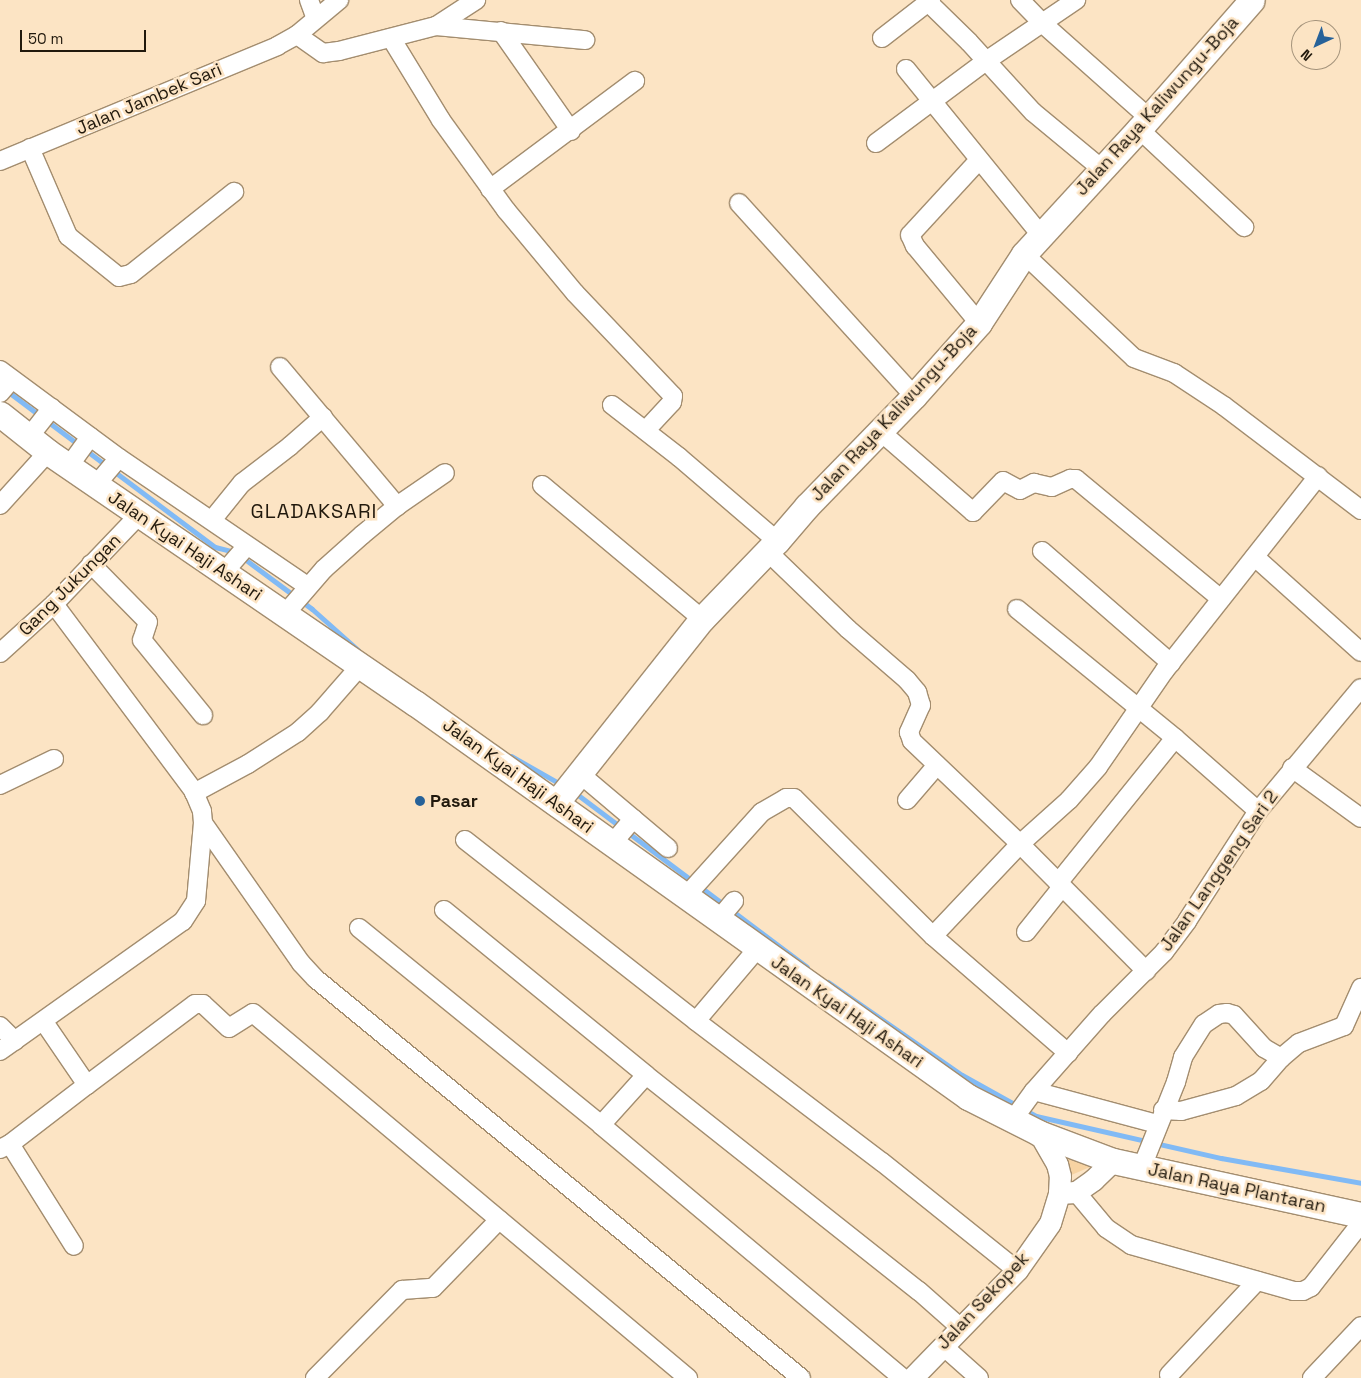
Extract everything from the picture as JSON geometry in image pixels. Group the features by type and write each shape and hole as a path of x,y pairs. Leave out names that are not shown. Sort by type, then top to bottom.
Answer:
{"main road":[{"name":"Jalan Raya Kaliwungu-Boja","path":"569,786 702,619 772,546 807,506 881,432 979,323 1024,254 1102,170 1252,0"},
{"name":"Jalan Kyai Haji Ashari","path":"0,414 100,481 139,515 228,568 288,609 361,665 569,786 623,831 688,894 725,911 758,948 968,1097 1016,1115 1039,1133"},
{"name":"Jalan Raya Plantaran","path":"1039,1133 1113,1161 1361,1215"}],"street":[{"path":"309,0 316,19"},
{"name":"Jalan Jambek Sari","path":"0,161 277,46 298,34 339,0"},
{"path":"298,34 323,53 339,51 436,26 476,0"},
{"path":"1020,0 1144,123 1244,227"},
{"path":"876,143 986,60 1076,0"},
{"path":"882,38 930,1 1033,112 1102,170"},
{"path":"436,26 584,40"},
{"path":"502,31 571,131"},
{"path":"391,38 441,120 490,189 575,293 673,396 672,402 646,430"},
{"path":"906,69 1041,235"},
{"path":"490,189 571,131 635,81"},
{"path":"30,148 68,236 119,277 131,274 234,192"},
{"path":"979,160 910,235 915,246 979,323"},
{"path":"739,203 914,396"},
{"path":"1024,254 1134,358 1174,373 1224,406 1361,510"},
{"path":"280,367 397,506"},
{"path":"0,393 6,375 119,458 212,520 306,588"},
{"path":"612,405 646,430 772,546 848,628 907,680 920,698 922,705 910,736 1146,971"},
{"path":"0,505 38,439 52,408"},
{"path":"212,520 242,483 324,417"},
{"path":"881,432 973,512 1004,482 1020,490 1034,483 1052,487 1076,479 1222,599"},
{"path":"72,462 90,437"},
{"path":"100,481 119,458"},
{"path":"288,609 306,588 397,506 445,473"},
{"path":"933,936 1020,844 1069,800 1098,767 1171,663 1318,476"},
{"path":"542,485 702,619"},
{"name":"Gang Jukungan","path":"0,653 54,604 139,515"},
{"path":"228,568 243,550"},
{"path":"1042,551 1171,663"},
{"path":"1255,557 1361,652"},
{"path":"91,564 148,622 142,640 203,715"},
{"path":"0,1051 44,1022 183,921 196,901 203,823 202,811 194,793 54,604"},
{"path":"1017,609 1175,738 1258,811"},
{"path":"194,793 248,764 298,732 320,712 361,665"},
{"name":"Jalan Langgeng Sari 2","path":"1016,1115 1033,1092 1102,1014 1146,971 1187,921 1258,811 1292,768 1361,688"},
{"path":"1026,932 1060,885 1175,738"},
{"path":"0,785 54,759"},
{"path":"906,800 937,765"},
{"path":"1292,768 1361,818"},
{"path":"569,786 623,831 668,848"},
{"path":"688,894 768,806 790,797 796,800 933,936 1068,1053"},
{"path":"203,823 301,963 316,979 801,1378"},
{"path":"465,840 696,1021 874,1156 1016,1270"},
{"path":"444,910 646,1075 919,1291 962,1329"},
{"path":"359,928 601,1124 903,1378"},
{"path":"696,1021 758,948"},
{"path":"1033,1092 1157,1127 1181,1112 1236,1096 1261,1081 1280,1058 1299,1043 1344,1026 1361,988"},
{"path":"74,1246 5,1147 195,1004 203,1004 228,1028 253,1013 688,1378"},
{"path":"1142,1167 1183,1057 1204,1024 1220,1014 1227,1012 1234,1015 1264,1048 1280,1058"},
{"path":"44,1022 87,1085"},
{"path":"0,1026 15,1041"},
{"path":"601,1124 646,1075"},
{"path":"1039,1133 1057,1164 1068,1192 1106,1228 1132,1245 1257,1281 1294,1291 1303,1291 1312,1287 1332,1264 1361,1223"},
{"path":"1068,1192 1113,1161"},
{"name":"Jalan Sekopek","path":"912,1378 962,1329 1016,1270 1050,1222 1068,1192"},
{"path":"315,1378 402,1290 433,1288 499,1220"},
{"path":"1169,1375 1257,1281"},
{"path":"1312,1378 1361,1326"},
{"path":"943,1346 979,1378"}],"shaded area":[{"path":"1051,1146 1104,1161 1069,1176"}],"waterway":[{"path":"7,391 215,547 235,552"},
{"path":"242,557 312,609 358,650"},
{"path":"511,756 562,785"},
{"path":"574,792 807,967"},
{"path":"828,982 962,1075 1036,1116 1221,1158 1361,1183"}],"place":[{"name":"Pasar","path":"420,801"}],"district":[{"name":"GLADAKSARI","path":"314,511"}]}
